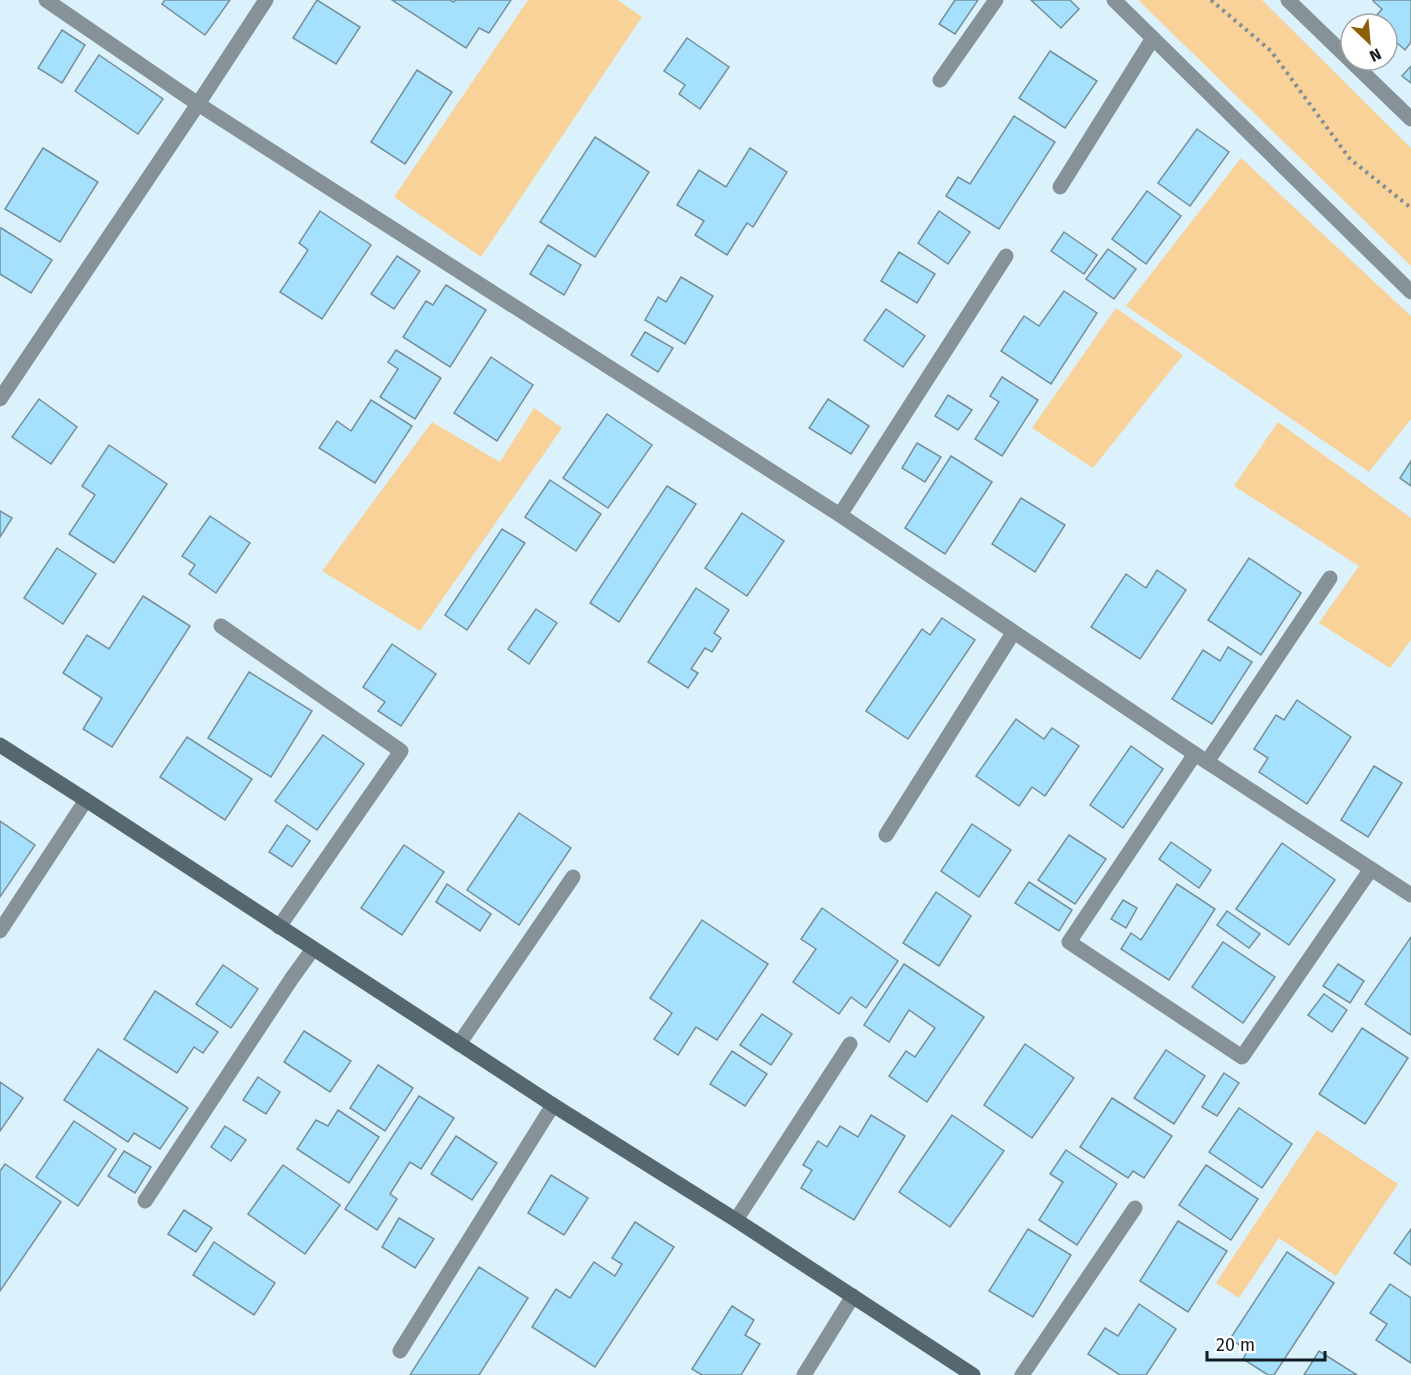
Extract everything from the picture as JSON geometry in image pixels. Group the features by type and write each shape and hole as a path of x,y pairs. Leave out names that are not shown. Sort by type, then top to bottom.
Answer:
{"street":[{"path":"46,0 198,104 840,515 1201,758 1411,895"},
{"path":"0,399 266,0"},
{"path":"940,80 996,0"},
{"path":"1114,0 1411,292"},
{"path":"1288,0 1411,118"},
{"path":"1060,187 1153,38"},
{"path":"840,515 1006,256"},
{"path":"1330,578 1069,942 1242,1057 1371,869"},
{"path":"221,626 401,751 279,927"},
{"path":"886,835 1014,633"},
{"path":"0,745 973,1375"},
{"path":"0,931 86,800"},
{"path":"459,1044 573,877"},
{"path":"145,1201 313,949"},
{"path":"736,1220 850,1044"},
{"path":"400,1351 553,1105"},
{"path":"1022,1375 1135,1208"},
{"path":"804,1375 854,1296"}],"path":[{"path":"1211,0 1271,51 1350,159 1411,208"}],"shaded area":[{"path":"528,0 618,0 642,17 481,257 394,197"},
{"path":"1138,0 1262,0 1411,148 1411,266"},
{"path":"1241,158 1411,316 1411,419 1369,472 1126,306"},
{"path":"1116,308 1183,355 1093,468 1032,428"},
{"path":"534,408 562,428 420,631 322,571 432,422 500,462"},
{"path":"1278,422 1411,518 1411,640 1390,668 1319,623 1359,566 1234,486"},
{"path":"1317,1130 1398,1184 1336,1276 1279,1238 1239,1298 1216,1283"}],"building":[{"path":"165,0 230,0 205,35 162,4"},
{"path":"317,0 360,27 336,64 293,38"},
{"path":"392,0 450,0 454,2 455,0 511,0 489,33 479,28 466,48"},
{"path":"955,0 978,0 955,34 939,24"},
{"path":"1031,0 1070,0 1079,9 1061,28"},
{"path":"1411,0 1411,42 1405,50 1399,45 1399,12 1380,12 1382,9 1373,1"},
{"path":"62,30 85,45 62,83 38,68"},
{"path":"687,38 729,67 700,109 679,94 685,85 664,71"},
{"path":"1050,51 1097,81 1065,128 1019,98"},
{"path":"99,55 163,99 138,134 75,91"},
{"path":"1411,66 1411,83 1402,76"},
{"path":"417,70 452,92 405,164 371,142"},
{"path":"1014,116 1055,142 999,229 946,196 958,177 970,184"},
{"path":"1197,129 1229,152 1190,206 1158,183"},
{"path":"595,137 649,172 595,257 540,222"},
{"path":"43,148 98,182 60,242 5,209"},
{"path":"750,148 787,172 753,227 747,223 727,255 695,235 704,221 677,205 699,170 726,187"},
{"path":"1147,191 1181,216 1146,264 1112,239"},
{"path":"320,211 371,245 322,319 280,292 308,250 299,243"},
{"path":"939,211 970,232 948,264 918,243"},
{"path":"1,228 52,260 31,293 0,274"},
{"path":"1064,232 1097,255 1084,274 1051,251"},
{"path":"548,245 581,265 564,295 530,274"},
{"path":"1108,249 1136,269 1114,299 1086,279"},
{"path":"899,252 935,274 917,303 881,281"},
{"path":"397,256 420,271 394,309 371,294"},
{"path":"681,277 713,296 685,344 645,320 658,297 666,302"},
{"path":"446,285 486,310 450,367 403,337 426,301 433,305"},
{"path":"1064,291 1097,313 1051,384 1001,351 1024,316 1039,326"},
{"path":"886,309 925,336 903,367 864,340"},
{"path":"645,332 673,348 658,372 631,355"},
{"path":"396,350 441,378 415,419 380,397 398,369 388,362"},
{"path":"491,357 533,385 497,441 454,413"},
{"path":"1002,377 1038,400 1002,456 975,439 999,402 990,396"},
{"path":"948,395 972,410 958,430 935,416"},
{"path":"39,399 77,427 51,464 12,437"},
{"path":"828,399 869,426 851,454 809,428"},
{"path":"371,400 412,426 375,483 319,448 337,421 351,431"},
{"path":"607,414 652,445 608,508 563,478"},
{"path":"917,443 941,457 925,482 902,468"},
{"path":"109,445 167,484 114,563 69,534 95,495 82,486"},
{"path":"951,456 992,482 945,554 905,528"},
{"path":"1411,461 1411,486 1400,478"},
{"path":"550,480 601,514 576,551 525,517"},
{"path":"667,486 696,504 619,622 590,603"},
{"path":"1021,498 1065,525 1035,572 992,544"},
{"path":"0,511 12,518 0,537"},
{"path":"742,513 784,541 747,596 705,568"},
{"path":"210,516 250,543 216,593 189,574 195,565 182,556"},
{"path":"502,529 525,543 467,630 445,615"},
{"path":"57,548 96,574 63,624 24,598"},
{"path":"1249,558 1301,593 1261,655 1208,620"},
{"path":"1157,570 1186,590 1140,659 1091,627 1126,574 1146,588"},
{"path":"696,588 729,610 714,633 721,638 712,652 705,648 691,669 698,673 688,688 648,662"},
{"path":"143,596 190,626 112,747 83,729 102,698 63,673 87,635 109,649"},
{"path":"536,609 557,623 529,664 508,649"},
{"path":"942,618 975,640 908,739 866,711 922,629 930,635"},
{"path":"392,644 436,674 401,726 378,711 385,702 363,687"},
{"path":"1228,647 1252,662 1212,724 1172,699 1203,650 1220,661"},
{"path":"249,672 312,711 271,777 208,738"},
{"path":"1297,700 1351,737 1307,804 1259,772 1268,758 1254,749 1276,715 1284,720"},
{"path":"1016,719 1044,739 1052,728 1079,746 1045,796 1032,787 1019,806 976,776"},
{"path":"323,735 364,764 317,830 275,801"},
{"path":"187,737 252,779 225,820 160,777"},
{"path":"1131,746 1163,769 1123,828 1090,805"},
{"path":"1374,766 1402,783 1368,837 1341,820"},
{"path":"519,813 571,848 519,925 467,890"},
{"path":"0,821 35,845 0,897"},
{"path":"972,824 1011,850 979,897 941,871"},
{"path":"287,825 310,841 292,867 269,852"},
{"path":"1069,835 1106,859 1075,904 1038,880"},
{"path":"1171,842 1211,870 1199,888 1159,859"},
{"path":"1282,843 1335,880 1289,945 1236,909"},
{"path":"404,845 444,872 402,935 361,908"},
{"path":"1029,882 1072,910 1059,931 1015,903"},
{"path":"447,884 491,914 480,931 436,902"},
{"path":"1177,884 1215,909 1169,980 1121,949 1131,933 1141,940"},
{"path":"936,892 971,916 939,966 903,943"},
{"path":"1123,900 1137,908 1126,928 1111,919"},
{"path":"822,908 898,961 866,1008 851,997 839,1014 793,982 816,949 801,939"},
{"path":"1227,911 1260,934 1249,948 1217,925"},
{"path":"702,920 768,964 717,1040 696,1027 678,1055 654,1039 672,1013 650,998"},
{"path":"1411,937 1411,1035 1365,1004"},
{"path":"1223,942 1275,977 1243,1023 1192,987"},
{"path":"904,964 984,1017 927,1102 889,1076 906,1051 915,1057 935,1028 909,1010 889,1042 864,1025"},
{"path":"1338,964 1364,981 1350,1003 1323,986"},
{"path":"223,965 258,989 231,1028 196,1004"},
{"path":"155,991 218,1032 203,1053 194,1047 177,1073 124,1039"},
{"path":"1324,994 1347,1010 1332,1032 1308,1015"},
{"path":"762,1014 792,1034 771,1065 740,1045"},
{"path":"1362,1028 1408,1058 1365,1124 1319,1094"},
{"path":"304,1031 351,1061 330,1092 284,1062"},
{"path":"1025,1044 1074,1078 1032,1138 984,1105"},
{"path":"98,1049 188,1108 160,1149 134,1133 128,1142 64,1100"},
{"path":"1166,1050 1205,1076 1174,1124 1134,1098"},
{"path":"732,1051 767,1074 745,1106 710,1084"},
{"path":"378,1065 413,1088 385,1131 350,1108"},
{"path":"1224,1073 1239,1083 1217,1116 1202,1107"},
{"path":"258,1077 280,1092 266,1114 243,1100"},
{"path":"0,1082 23,1098 0,1131"},
{"path":"419,1096 454,1118 421,1169 410,1162 390,1194 397,1199 377,1230 345,1209"},
{"path":"1112,1098 1172,1136 1144,1178 1133,1171 1128,1178 1080,1147"},
{"path":"1239,1108 1292,1144 1262,1188 1209,1152"},
{"path":"338,1110 379,1137 349,1183 297,1149 316,1120 328,1126"},
{"path":"871,1115 905,1136 854,1220 801,1188 812,1170 803,1165 818,1141 827,1147 840,1126 858,1137"},
{"path":"952,1115 1004,1151 950,1227 899,1192"},
{"path":"74,1121 116,1149 78,1206 36,1177"},
{"path":"225,1126 246,1140 231,1161 211,1147"},
{"path":"456,1136 497,1163 472,1200 431,1174"},
{"path":"1066,1150 1117,1184 1077,1245 1039,1220 1063,1182 1050,1174"},
{"path":"124,1151 151,1167 135,1193 108,1176"},
{"path":"5,1164 61,1202 0,1291 0,1171"},
{"path":"283,1165 340,1205 305,1254 248,1214"},
{"path":"1206,1165 1258,1199 1231,1240 1179,1205"},
{"path":"551,1175 588,1198 564,1235 528,1213"},
{"path":"184,1210 212,1228 196,1252 168,1234"},
{"path":"399,1218 434,1239 415,1268 382,1247"},
{"path":"1178,1221 1227,1251 1188,1312 1140,1281"},
{"path":"635,1222 674,1247 595,1367 532,1327 556,1289 570,1298 594,1262 615,1276 622,1264 612,1258"},
{"path":"1028,1229 1071,1255 1033,1317 989,1291"},
{"path":"1411,1229 1411,1265 1394,1253"},
{"path":"214,1242 275,1283 254,1315 193,1275"},
{"path":"1287,1252 1334,1283 1274,1375 1268,1375 1243,1359 1248,1350 1230,1339"},
{"path":"479,1267 528,1298 479,1375 410,1375"},
{"path":"1390,1284 1411,1298 1411,1363 1376,1340 1387,1324 1370,1313"},
{"path":"1139,1304 1176,1329 1146,1375 1120,1375 1088,1354 1105,1328 1118,1336"},
{"path":"732,1306 754,1320 745,1335 760,1344 741,1375 702,1375 692,1369"},
{"path":"1319,1351 1357,1375 1304,1375"}]}
